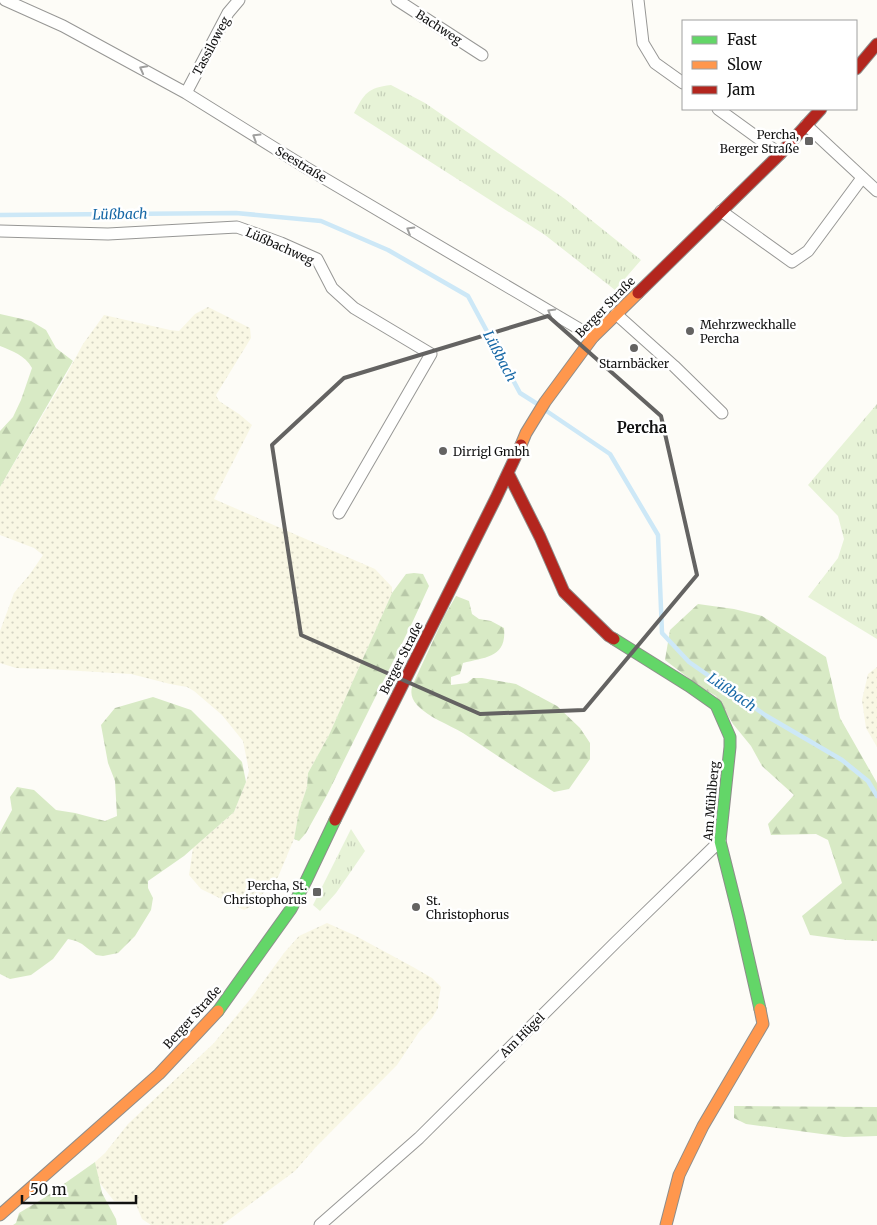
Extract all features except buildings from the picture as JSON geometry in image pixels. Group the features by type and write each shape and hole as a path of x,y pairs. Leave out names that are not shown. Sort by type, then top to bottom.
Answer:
{"main road":[{"path":"857,68 877,44"},
{"name":"Berger Straße","path":"0,1215 160,1074 220,1009 298,896 480,530 526,433 545,402 592,337 780,154 820,110"},
{"name":"Am Mühlberg","path":"508,473 540,537 564,592 609,636 716,705 730,737 720,841 763,1024 703,1126 679,1175 666,1225"}],"street":[{"name":"Seestraße","path":"4,0 63,26 186,93 313,172 592,337"},
{"name":"Tassiloweg","path":"186,93 228,13 239,0"},
{"name":"Bachweg","path":"397,0 482,54"},
{"path":"638,0 643,43 655,63 682,82"},
{"path":"719,110 780,154"},
{"path":"806,125 877,192"},
{"path":"722,211 792,262 808,251 862,178"},
{"name":"Lüßbachweg","path":"0,231 108,234 237,227 317,259 332,288 354,308 431,354 339,513"},
{"path":"616,314 674,366 722,413"},
{"name":"Am Hügel","path":"320,1225 419,1138 720,841"}],"highlighted area":[{"path":"548,316 661,416 697,575 584,710 480,714 301,635 272,445 344,378"}],"shaded area":[{"path":"208,307 250,328 251,338 216,395 219,401 252,425 214,499 375,569 392,587 392,593 329,735 308,773 307,787 299,811 294,839 278,877 252,906 244,910 201,889 189,875 193,848 234,812 249,771 243,741 222,715 187,687 131,674 16,668 0,663 0,631 14,593 43,555 34,548 0,535 0,487 83,344 104,315 179,331 195,314"},
{"path":"877,667 877,747 866,728 862,700 868,674"},
{"path":"327,923 354,935 413,967 432,978 441,987 438,1008 397,1065 315,1148 295,1171 222,1225 151,1225 142,1219 135,1202 114,1201 99,1182 95,1162 105,1153 128,1124 214,1043 299,936"}],"green space":[{"path":"391,85 425,103 565,199 641,260 615,290 545,235 354,113 364,96 372,90"},
{"path":"0,314 31,321 46,330 56,348 73,361 0,487 0,431 13,417 32,368 22,357 0,346"},
{"path":"877,404 877,639 808,597 838,558 844,539 838,516 808,485"},
{"path":"406,574 423,574 429,586 327,795 306,833 299,841 294,839 299,811 307,787 308,773 329,735 392,593"},
{"path":"456,596 469,601 472,614 479,619 491,621 504,628 504,638 498,651 486,657 463,663 460,674 451,677 451,685 467,683 473,678 516,684 557,706 580,728 590,743 590,759 569,789 554,792 463,733 427,714 413,700 411,692 413,684 445,615"},
{"path":"698,604 734,609 762,616 826,657 840,718 877,783 877,941 847,940 810,935 802,916 842,883 828,840 816,834 771,835 768,824 794,795 762,766 751,746 733,724 716,696 699,686 665,660 670,630"},
{"path":"153,697 191,710 242,762 246,782 234,812 184,856 148,881 148,888 153,898 151,910 135,936 118,953 103,956 96,955 82,944 68,939 53,959 31,975 10,979 0,974 0,832 12,810 10,797 17,787 34,790 56,810 105,821 117,816 115,781 108,763 101,725 115,708"},
{"path":"351,829 365,851 336,893 320,911 313,905"},
{"path":"734,1106 877,1107 877,1136 844,1137 746,1124 734,1118"},
{"path":"95,1162 102,1193 116,1219 117,1225 13,1225 16,1223 19,1213"}],"waterway":[{"name":"Lüßbach","path":"0,215 236,213 321,221 388,250 468,296 520,393 539,405"},
{"name":"Lüßbach","path":"545,410 610,454 658,535 662,633 689,662 765,715 842,760 868,781 877,796"}],"traffic: fast":[{"path":"614,639 716,705 730,737 720,841 760,1009"},
{"path":"218,1011 291,909 335,820"}],"traffic: slow":[{"path":"521,445 545,402 593,337 638,293"},
{"path":"666,1225 679,1175 703,1126 763,1024 760,1009"},
{"path":"0,1215 159,1074 218,1011"}],"traffic: jam":[{"path":"857,68 877,44"},
{"path":"638,293 780,154 820,110"},
{"path":"335,820 521,445"},
{"path":"508,473 540,537 564,592 614,639"}],"place":[{"name":"Percha, Berger Straße","path":"809,141"},
{"name":"Mehrzweckhalle Percha","path":"690,331"},
{"name":"Starnbäcker","path":"634,348"},
{"name":"Dirrigl Gmbh","path":"443,451"},
{"name":"Percha, St. Christophorus","path":"317,892"},
{"name":"St. Christophorus","path":"416,907"}],"district":[{"name":"Percha","path":"642,427"}]}
